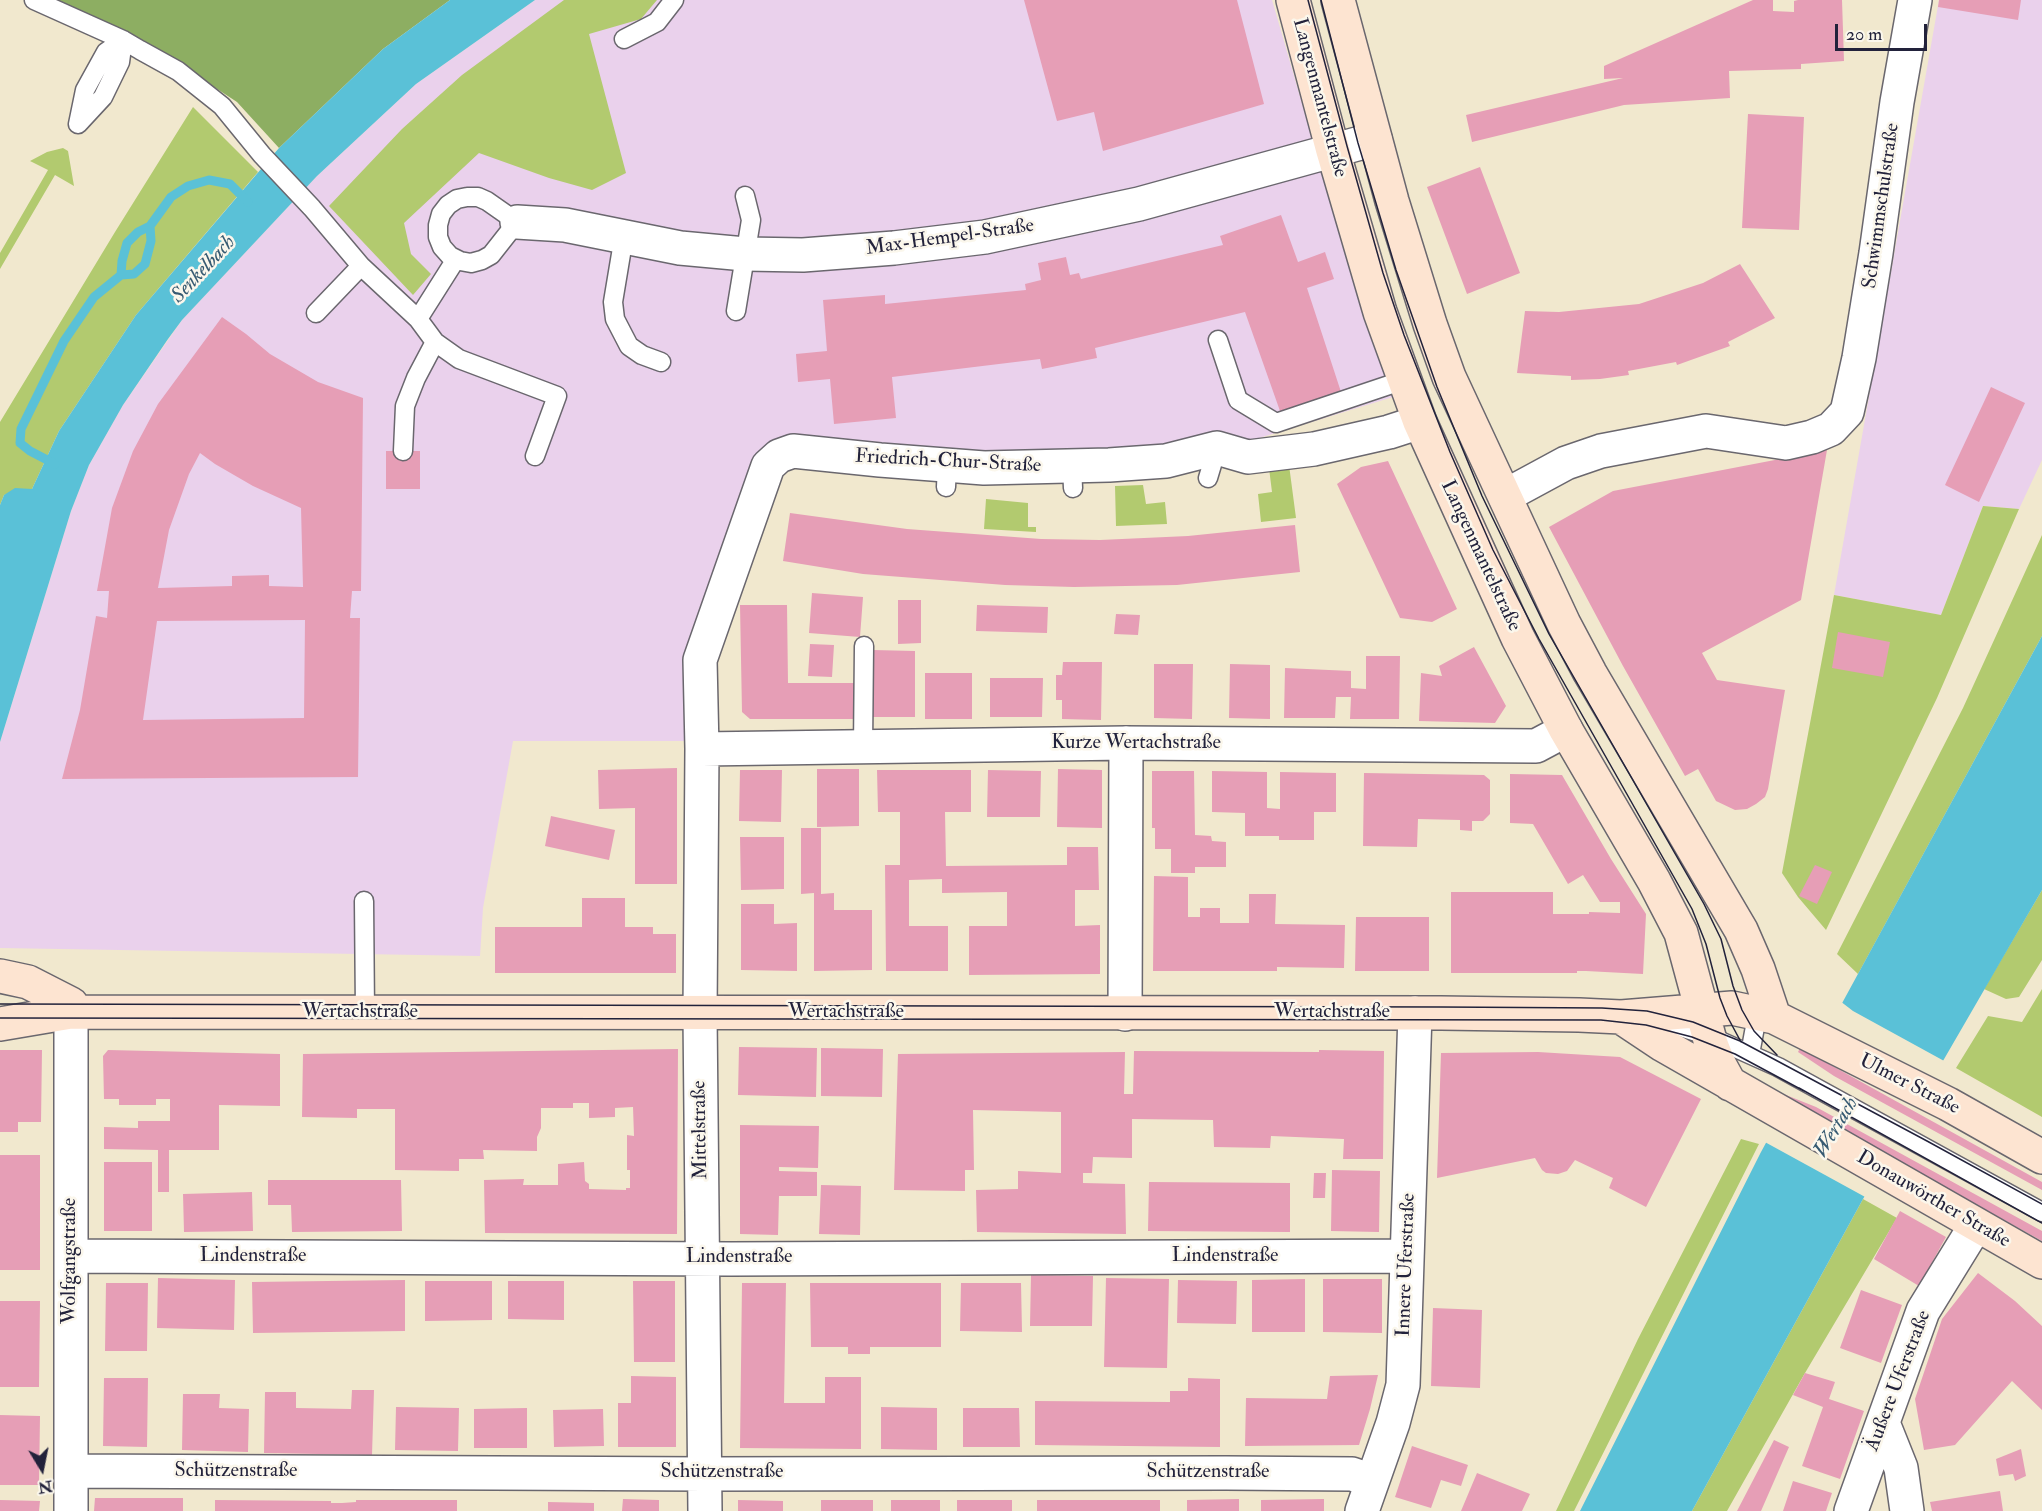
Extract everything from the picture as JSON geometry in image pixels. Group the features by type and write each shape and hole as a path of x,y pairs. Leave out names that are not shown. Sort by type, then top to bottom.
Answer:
{"main road":[{"name":"Langenmantelstraße","path":"1293,0 1332,151 1380,312 1420,422 1518,638 1566,730 1654,881 1681,933 1705,1023 1718,1062 1730,1084"},
{"path":"1338,0 1375,139 1425,306 1449,377 1564,624 1590,673 1741,930 1765,1005"},
{"path":"0,976 28,982 71,1004 72,1012"},
{"name":"Wertachstraße","path":"0,1023 72,1012 1415,1013 1579,1015 1705,1023 1732,1008 1765,1005"},
{"name":"Ulmer Straße","path":"1765,1005 2042,1157"},
{"path":"1621,1017 1646,1035 1730,1084"},
{"name":"Donauwörther Straße","path":"1730,1084 2042,1262"}],"street":[{"name":"Schwimmschulstraße","path":"1504,496 1566,463 1601,451 1706,431 1786,443 1812,437 1831,429 1847,412 1859,358 1897,102 1915,0"},
{"name":"Max-Hempel-Straße","path":"517,222 565,225 680,248 745,254 803,255 894,248 986,237 1139,204 1375,139"},
{"name":"Friedrich-Chur-Straße","path":"702,749 700,660 768,466 779,456 793,452 947,476 984,468 1073,477 1166,461 1213,463 1314,449 1389,432 1420,422"},
{"name":"Kurze Wertachstraße","path":"702,749 1126,743 1536,746 1566,730"},
{"path":"1125,1014 1126,743"},
{"name":"Mittelstraße","path":"702,749 700,1014 705,1511"},
{"name":"Wolfgangstraße","path":"71,1511 72,1012"},
{"name":"Innere Uferstraße","path":"1367,1496 1393,1423 1403,1386 1415,1013"},
{"name":"Äußere Uferstraße","path":"1851,1511 1923,1311 1976,1225"},
{"name":"Lindenstraße","path":"71,1256 702,1258 1407,1256"},
{"path":"1883,1423 1901,1468 1907,1511"},
{"name":"Schützenstraße","path":"71,1472 1352,1474 1367,1496"}],"lane":[{"path":"34,0 123,40 178,71 222,106 262,155 361,266 418,319 435,342 459,359 557,396 535,456"},
{"path":"624,39 657,22 674,0"},
{"path":"736,311 751,220 745,196"},
{"path":"467,197 478,197 487,201 517,222 491,255 471,263 450,256 442,247 438,237 441,214 457,199 467,197"},
{"path":"624,236 613,302 615,319 629,346 642,355 661,362"},
{"path":"418,319 456,259"},
{"path":"316,313 361,266"},
{"path":"1218,340 1238,400 1276,423 1404,380"},
{"path":"404,451 405,406 416,378 435,342"},
{"path":"863,748 864,646"},
{"path":"364,901 365,1013"},
{"path":"1750,1054 1765,1005"},
{"path":"0,1013 72,1012"},
{"path":"1705,1023 1750,1054 2042,1212"}],"shaded area":[{"path":"535,0 1272,0 1337,224 1373,342 1393,397 1230,447 779,457 688,741 513,741 483,908 480,956 0,948 0,742 71,511 89,465 123,405 182,320 317,176 416,84"},
{"path":"1939,0 2042,0 2042,460 2019,509 1983,506 1941,615 1834,595"}],"green space":[{"path":"57,0 450,0 383,49 279,148 237,102 153,47"},
{"path":"564,0 657,0 641,19 589,34 626,173 592,190 549,178 479,153 404,223 411,254 431,274 413,295 329,206 402,129 462,75"},
{"path":"193,107 258,172 136,315 59,431 32,489 4,495 0,505 0,422"},
{"path":"63,148 68,151 74,186 55,175 0,269 0,253 48,170 30,161 47,152"},
{"path":"1289,465 1296,518 1261,522 1258,494 1272,492 1269,468"},
{"path":"1143,485 1146,504 1165,502 1167,524 1116,526 1115,486"},
{"path":"986,499 1028,503 1028,527 1036,527 1036,532 984,529"},
{"path":"1983,506 2019,509 1937,698 1826,930 1798,897 1782,873 1834,595 1941,615"},
{"path":"2042,535 2042,636 1858,974 1837,954 1963,708"},
{"path":"2042,890 2042,960 2019,997 2006,999 1984,989"},
{"path":"2042,989 2042,1117 1956,1068 1988,1016 2022,1022"},
{"path":"1741,1139 1759,1144 1574,1511 1556,1511 1638,1339"},
{"path":"1863,1199 1897,1218 1727,1511 1692,1511"}],"water":[{"name":"Senkelbach","path":"450,0 535,0 416,84 317,176 182,320 168,339 123,405 89,465 71,511 0,742 0,505 4,495 15,488 32,489 59,431 136,315 279,148 383,49"},
{"name":"Wertach","path":"2042,636 2042,890 1863,1199 1692,1511 1580,1511 1761,1152"}],"pier":[{"path":"1840,1001 1853,1011 1946,1062 1867,1198 1763,1141"}],"building":[{"path":"1024,0 1237,0 1264,104 1103,151 1094,112 1057,121"},
{"path":"1753,0 1773,0 1773,11 1794,12 1794,1 1798,0 1842,0 1844,61 1801,64 1801,69 1729,71 1730,98 1624,105 1472,142 1466,115 1623,78 1604,79 1604,66"},
{"path":"1939,0 2021,0 2018,20 1938,7"},
{"path":"1748,114 1804,117 1799,230 1742,228"},
{"path":"1480,167 1520,273 1467,294 1427,187"},
{"path":"1281,215 1298,262 1325,252 1334,279 1307,288 1341,392 1280,411 1245,312 1095,348 1097,358 1042,369 1040,359 892,377 896,418 834,424 830,379 798,382 796,354 827,351 823,300 885,295 885,304 1026,290 1025,284 1041,280 1038,263 1066,257 1070,275 1079,273 1081,279 1223,245 1220,236"},
{"path":"1740,264 1775,318 1728,342 1730,346 1677,365 1676,362 1628,371 1629,375 1600,379 1571,380 1571,376 1517,373 1525,311 1559,312 1639,304 1703,283"},
{"path":"222,317 270,354 318,382 363,398 361,591 352,591 350,618 360,618 358,777 62,779 80,710 96,616 107,618 109,591 97,591 112,508 133,451 158,404","holes":["200,453 253,486 301,508 303,587 269,586 269,575 232,576 232,586 158,588 169,530 189,474","305,620 304,718 143,720 157,621"]},
{"path":"1991,387 2025,403 1979,502 1945,485"},
{"path":"1827,450 1801,600 1702,653 1717,680 1785,690 1765,797 1747,809 1735,810 1716,801 1698,769 1685,776 1549,527 1613,491"},
{"path":"386,451 420,451 420,489 386,489"},
{"path":"1388,461 1457,609 1432,622 1400,618 1337,484 1361,467"},
{"path":"790,513 907,529 1041,539 1100,540 1188,536 1295,525 1300,572 1177,585 1074,587 1005,585 863,574 783,561"},
{"path":"812,593 863,597 860,637 809,633"},
{"path":"898,600 921,600 921,643 898,644"},
{"path":"740,605 787,605 788,683 855,683 855,719 750,719 742,712"},
{"path":"977,605 1048,607 1047,633 976,631"},
{"path":"1116,614 1140,615 1138,635 1114,634"},
{"path":"1838,632 1890,642 1883,677 1832,668"},
{"path":"810,644 834,645 832,677 808,676"},
{"path":"1474,647 1506,706 1495,723 1419,721 1421,673 1442,676 1439,666"},
{"path":"873,650 915,651 915,717 873,717"},
{"path":"1366,656 1400,656 1399,719 1350,719 1351,697 1336,697 1335,718 1284,718 1285,668 1351,671 1351,688 1366,689"},
{"path":"1063,662 1102,662 1101,720 1062,719 1062,700 1056,700 1056,675 1062,675"},
{"path":"1154,664 1193,664 1192,719 1154,718"},
{"path":"1230,664 1270,665 1270,719 1229,718"},
{"path":"925,673 972,673 972,719 925,719"},
{"path":"990,678 1043,678 1042,717 990,717"},
{"path":"677,768 677,884 635,884 635,808 599,809 598,770"},
{"path":"817,769 859,769 859,826 817,827"},
{"path":"1058,769 1102,770 1102,828 1057,827"},
{"path":"740,770 782,770 781,822 739,821"},
{"path":"877,770 971,770 971,812 945,812 946,866 1067,865 1067,847 1098,847 1099,890 1075,890 1075,926 1100,925 1100,974 969,975 969,926 1007,926 1007,892 942,893 942,879 909,880 909,926 948,926 948,971 886,971 885,865 900,865 900,812 878,812"},
{"path":"988,770 1041,771 1040,817 987,817"},
{"path":"1152,771 1194,771 1195,835 1211,836 1212,841 1226,842 1226,867 1195,867 1195,873 1171,873 1171,849 1155,849 1155,828 1152,828"},
{"path":"1212,771 1267,772 1267,808 1280,809 1280,772 1336,773 1336,812 1314,812 1314,840 1279,840 1279,836 1245,836 1245,813 1212,812"},
{"path":"1364,773 1484,775 1490,780 1490,814 1483,821 1472,821 1472,831 1460,830 1460,820 1418,819 1417,847 1363,846"},
{"path":"1510,774 1562,775 1646,914 1643,974 1586,971 1577,971 1577,973 1451,973 1451,892 1553,892 1553,914 1620,913 1620,902 1600,902 1583,875 1568,884 1533,824 1510,823"},
{"path":"551,816 615,830 609,860 545,846"},
{"path":"801,828 821,828 821,894 834,893 834,910 872,910 872,970 814,971 814,893 801,894"},
{"path":"740,837 784,837 784,889 741,890"},
{"path":"1815,865 1832,872 1817,904 1799,896"},
{"path":"1154,876 1188,877 1188,917 1200,917 1200,908 1220,908 1220,923 1249,923 1249,894 1276,894 1275,924 1345,925 1344,968 1277,967 1277,971 1153,971"},
{"path":"582,898 625,898 625,927 653,927 653,934 676,934 676,973 495,973 495,927 582,927"},
{"path":"741,904 774,904 774,924 797,923 797,971 741,970"},
{"path":"1356,917 1429,917 1429,971 1355,971"},
{"path":"739,1047 817,1048 816,1097 738,1095"},
{"path":"821,1048 883,1049 882,1097 821,1096"},
{"path":"1800,1048 2042,1182 2042,1190 1834,1076 1798,1052"},
{"path":"678,1049 677,1234 485,1233 484,1180 524,1179 523,1185 558,1185 558,1164 584,1162 585,1181 589,1184 589,1189 626,1190 630,1188 630,1170 627,1170 627,1135 634,1136 633,1107 615,1108 615,1117 589,1118 589,1103 573,1103 573,1108 541,1108 541,1128 537,1137 537,1151 483,1150 484,1159 459,1159 459,1171 395,1170 395,1109 357,1109 357,1118 302,1117 303,1054"},
{"path":"0,1050 42,1050 41,1122 18,1122 18,1132 0,1132"},
{"path":"108,1050 280,1054 280,1106 219,1105 219,1150 169,1150 169,1192 158,1192 158,1150 104,1149 104,1127 138,1128 138,1121 170,1121 170,1099 156,1099 156,1105 119,1105 119,1099 104,1099 103,1056"},
{"path":"1319,1050 1384,1051 1383,1159 1343,1159 1344,1139 1271,1136 1270,1148 1214,1147 1213,1120 1132,1119 1132,1158 1093,1157 1092,1173 1083,1173 1083,1183 1125,1184 1126,1234 977,1232 976,1190 1018,1189 1018,1171 1061,1173 1061,1112 973,1110 974,1170 965,1170 965,1191 894,1190 898,1054 1125,1052 1124,1094 1133,1094 1134,1051 1319,1052"},
{"path":"1538,1052 1620,1057 1701,1099 1646,1207 1609,1188 1613,1178 1575,1160 1567,1171 1558,1174 1546,1173 1535,1158 1437,1178 1441,1053"},
{"path":"1776,1091 1816,1107 2042,1231 2042,1241 1775,1093"},
{"path":"740,1125 819,1126 818,1168 779,1167 779,1171 817,1172 817,1196 779,1196 778,1235 740,1234"},
{"path":"0,1155 40,1155 40,1270 0,1270"},
{"path":"104,1162 152,1162 152,1231 104,1231"},
{"path":"1332,1170 1380,1171 1379,1232 1331,1231"},
{"path":"1314,1173 1326,1173 1325,1198 1313,1198"},
{"path":"268,1180 401,1180 402,1231 292,1232 291,1205 268,1205"},
{"path":"1149,1182 1290,1183 1290,1232 1148,1231"},
{"path":"821,1185 861,1186 860,1235 819,1234"},
{"path":"252,1192 253,1231 184,1232 183,1194"},
{"path":"1900,1211 1946,1237 1919,1286 1874,1259"},
{"path":"1978,1273 2015,1301 2042,1326 2042,1410 2012,1381 1955,1445 1924,1450 1915,1399 1942,1319"},
{"path":"1031,1275 1093,1276 1092,1326 1030,1326"},
{"path":"158,1278 235,1280 234,1330 157,1328"},
{"path":"1106,1278 1169,1279 1167,1368 1104,1367"},
{"path":"1305,1279 1305,1332 1252,1332 1252,1280"},
{"path":"1323,1279 1382,1279 1382,1333 1323,1332"},
{"path":"405,1280 405,1331 253,1333 252,1282"},
{"path":"1178,1280 1237,1281 1236,1324 1177,1323"},
{"path":"425,1281 492,1281 492,1320 425,1321"},
{"path":"508,1281 564,1281 564,1320 508,1319"},
{"path":"633,1281 675,1281 675,1362 634,1362"},
{"path":"106,1283 148,1283 147,1351 105,1351"},
{"path":"742,1283 786,1283 784,1403 825,1403 825,1377 861,1377 861,1449 740,1448"},
{"path":"810,1283 941,1283 941,1347 870,1347 870,1354 848,1354 848,1347 811,1347"},
{"path":"961,1283 1021,1283 1022,1332 960,1331"},
{"path":"1861,1290 1902,1305 1881,1363 1840,1348"},
{"path":"0,1301 40,1301 39,1387 0,1387"},
{"path":"1433,1308 1482,1310 1480,1388 1431,1386"},
{"path":"1805,1373 1835,1382 1829,1399 1864,1411 1840,1479 1802,1466 1823,1407 1793,1395"},
{"path":"1378,1375 1359,1445 1245,1446 1246,1398 1327,1399 1330,1376"},
{"path":"631,1376 676,1377 676,1447 618,1447 618,1403 631,1403"},
{"path":"104,1378 148,1378 147,1447 103,1446"},
{"path":"1188,1378 1220,1379 1220,1447 1035,1445 1035,1401 1170,1402 1170,1391 1188,1391"},
{"path":"352,1390 374,1390 372,1455 264,1453 265,1392 296,1392 296,1408 351,1409"},
{"path":"183,1394 220,1394 219,1408 249,1409 248,1452 182,1450"},
{"path":"396,1407 459,1408 458,1451 395,1450"},
{"path":"881,1407 937,1408 937,1450 881,1449"},
{"path":"527,1408 527,1448 474,1448 474,1409"},
{"path":"963,1408 1019,1408 1020,1447 963,1447"},
{"path":"603,1409 604,1446 554,1447 553,1410"},
{"path":"0,1415 40,1416 39,1485 0,1485"},
{"path":"1774,1440 1789,1447 1761,1511 1737,1511"},
{"path":"1412,1446 1468,1465 1461,1486 1441,1480 1431,1508 1395,1497"},
{"path":"2021,1449 2026,1476 2015,1481 2013,1474 1999,1476 1996,1459"},
{"path":"1477,1473 1530,1494 1522,1511 1461,1511"},
{"path":"1793,1481 1832,1493 1826,1511 1783,1511"},
{"path":"2000,1491 2003,1511 1932,1511 1930,1502"},
{"path":"95,1498 183,1498 183,1511 94,1511"},
{"path":"623,1499 659,1500 659,1511 622,1511"},
{"path":"1239,1499 1239,1511 1187,1511 1187,1500"},
{"path":"1324,1499 1324,1511 1261,1511 1261,1500"},
{"path":"0,1500 40,1501 39,1511 0,1511"},
{"path":"215,1500 342,1503 356,1502 356,1500 457,1500 457,1511 215,1511"},
{"path":"738,1500 783,1501 783,1511 738,1511"},
{"path":"821,1500 873,1500 873,1511 821,1511"},
{"path":"891,1500 940,1500 940,1511 891,1511"},
{"path":"957,1500 1012,1500 1012,1511 957,1511"},
{"path":"1037,1500 1160,1500 1160,1511 1037,1511"},
{"path":"548,1502 594,1503 594,1511 548,1511"}],"waterway":[{"path":"55,464 20,443 21,429 64,341 94,297 121,275 134,274 145,264 151,241 150,226 171,197 188,186 209,180 230,184 248,202"},
{"path":"121,275 127,243 138,232 150,226"}],"tram line":[{"path":"1308,0 1383,273 1404,335 1450,452 1493,550 1539,639 1692,909 1706,944 1720,998 1741,1042"},
{"path":"1321,0 1358,143 1396,270 1437,387 1482,496 1549,634 1704,904 1721,939 1733,986 1742,1010 1754,1031 1777,1055"},
{"path":"0,1004 1441,1007 1602,1008 1647,1011 1693,1022 1740,1041 2042,1204"},
{"path":"0,1018 1601,1020 1646,1025 1692,1037 1735,1054 1804,1091"},
{"path":"1799,1088 2042,1223"}]}
